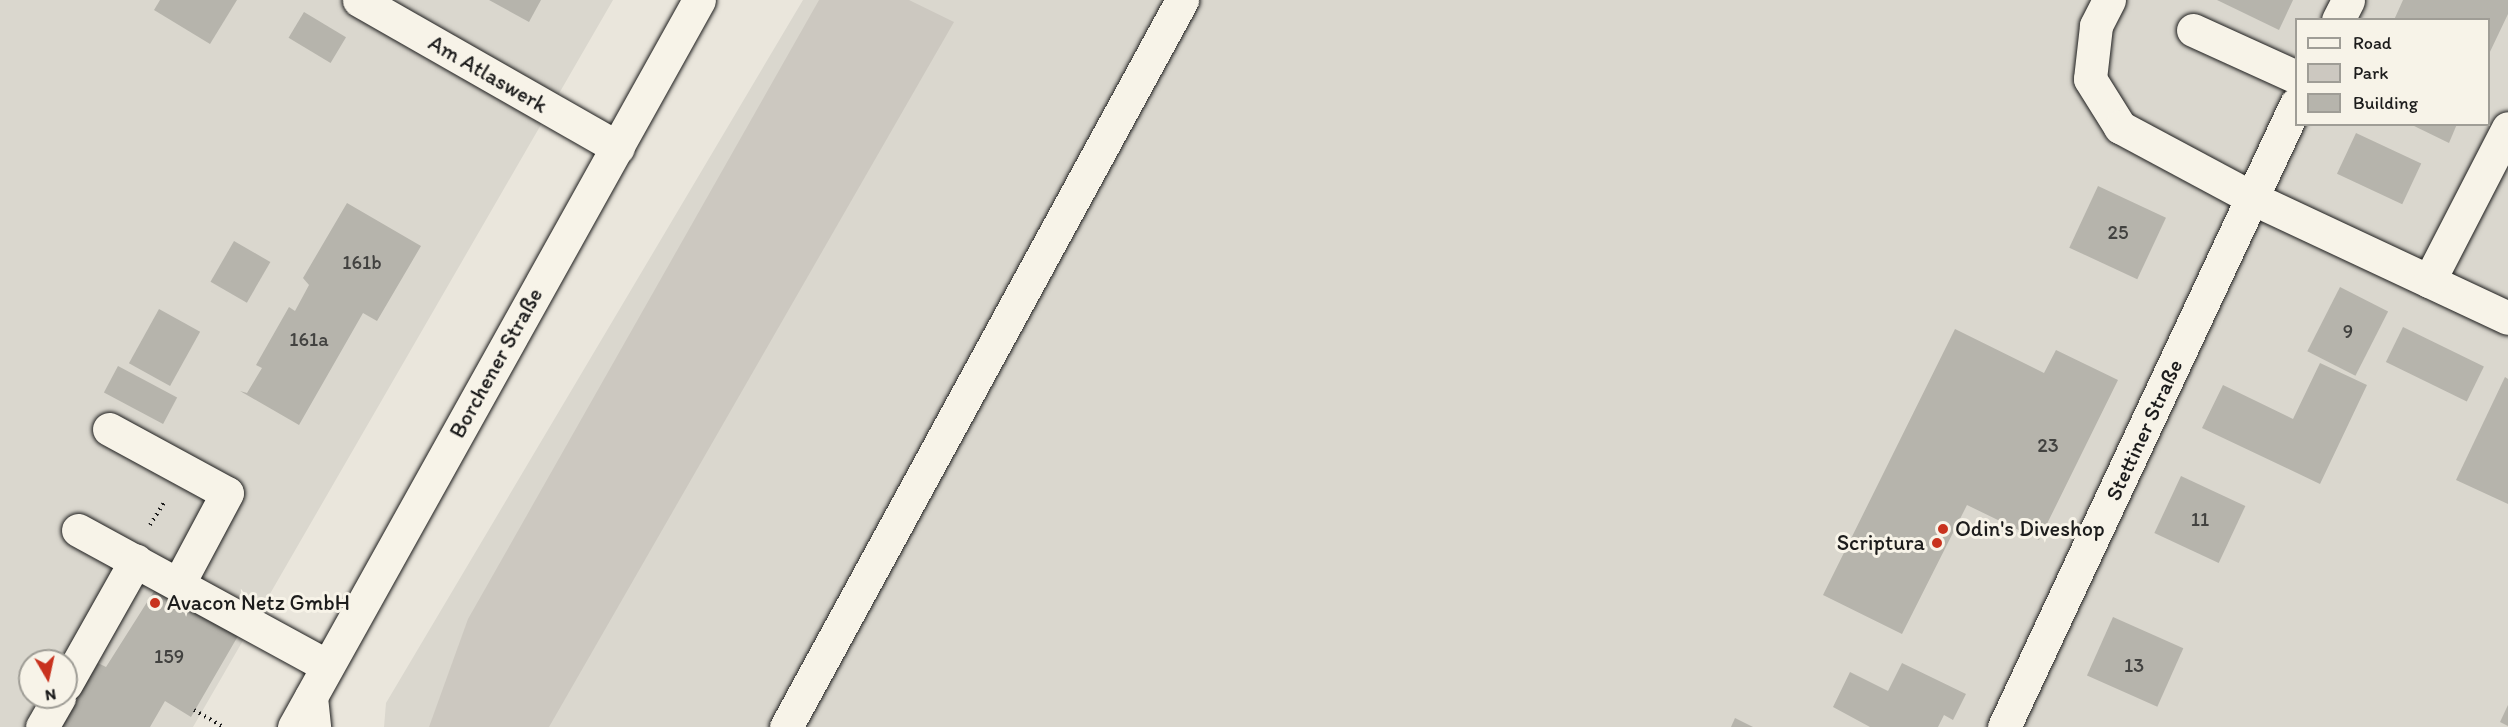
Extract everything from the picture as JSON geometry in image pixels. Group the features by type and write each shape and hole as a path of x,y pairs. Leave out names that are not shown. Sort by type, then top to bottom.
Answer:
{"street":[{"name":"Am Atlaswerk","path":"359,0 618,148"},
{"name":"Borchener Straße","path":"294,727 312,712 327,666 699,0"},
{"path":"786,727 1182,0"},
{"path":"2109,0 2096,26 2090,79 2120,127 2254,199 2508,318"},
{"path":"2339,18 2348,0"},
{"path":"2193,30 2295,77"},
{"name":"Stettiner Straße","path":"2004,727 2254,199 2295,106"},
{"path":"2429,281 2508,128"},
{"path":"109,429 227,493 179,583"},
{"path":"78,530 179,583 327,666"},
{"path":"78,663 136,560"},
{"path":"42,727 52,709"}],"path":[{"path":"194,710 223,727"}],"shaded area":[{"path":"0,0 613,0 193,727 0,727"},
{"path":"803,0 2508,0 2508,727 384,727 386,703"}],"green space":[{"path":"819,0 909,0 954,22 549,727 429,727 468,619"}],"building":[{"path":"160,0 237,0 210,44 154,10"},
{"path":"489,0 541,0 529,22"},
{"path":"2217,0 2293,0 2279,30"},
{"path":"2403,0 2508,0 2508,14 2490,52 2490,18 2395,18"},
{"path":"304,12 346,37 331,63 289,38"},
{"path":"2414,126 2456,126 2449,143"},
{"path":"2356,133 2421,163 2402,204 2337,174"},
{"path":"2098,186 2166,218 2137,279 2069,248"},
{"path":"347,203 421,246 377,321 363,313 299,425 240,391 247,393 262,368 256,365 289,307 295,311 309,285 303,278"},
{"path":"234,241 270,262 247,303 211,282"},
{"path":"2340,287 2388,312 2355,376 2307,351"},
{"path":"159,309 200,332 170,386 129,363"},
{"path":"2403,327 2484,366 2467,402 2386,362"},
{"path":"1955,329 2044,373 2056,350 2118,380 2039,540 1967,505 1902,634 1823,595"},
{"path":"2320,363 2367,385 2320,484 2202,428 2223,385 2293,419"},
{"path":"118,366 177,397 163,424 104,392"},
{"path":"2505,377 2508,379 2508,504 2456,480"},
{"path":"2181,476 2245,506 2219,563 2154,533"},
{"path":"156,588 238,636 191,717 165,701 150,727 61,727 71,709 78,709 78,698 98,663 106,667"},
{"path":"2113,617 2183,648 2157,707 2087,675"},
{"path":"1902,663 1966,694 1953,720 1944,715 1938,727 1870,727 1833,707 1850,672 1888,691"},
{"path":"2508,705 2508,726 2500,722"},
{"path":"1735,718 1753,727 1731,727"}],"place":[{"name":"Odin's Diveshop","path":"1943,529"},
{"name":"Scriptura","path":"1937,543"},
{"name":"Avacon Netz GmbH","path":"155,603"}]}
